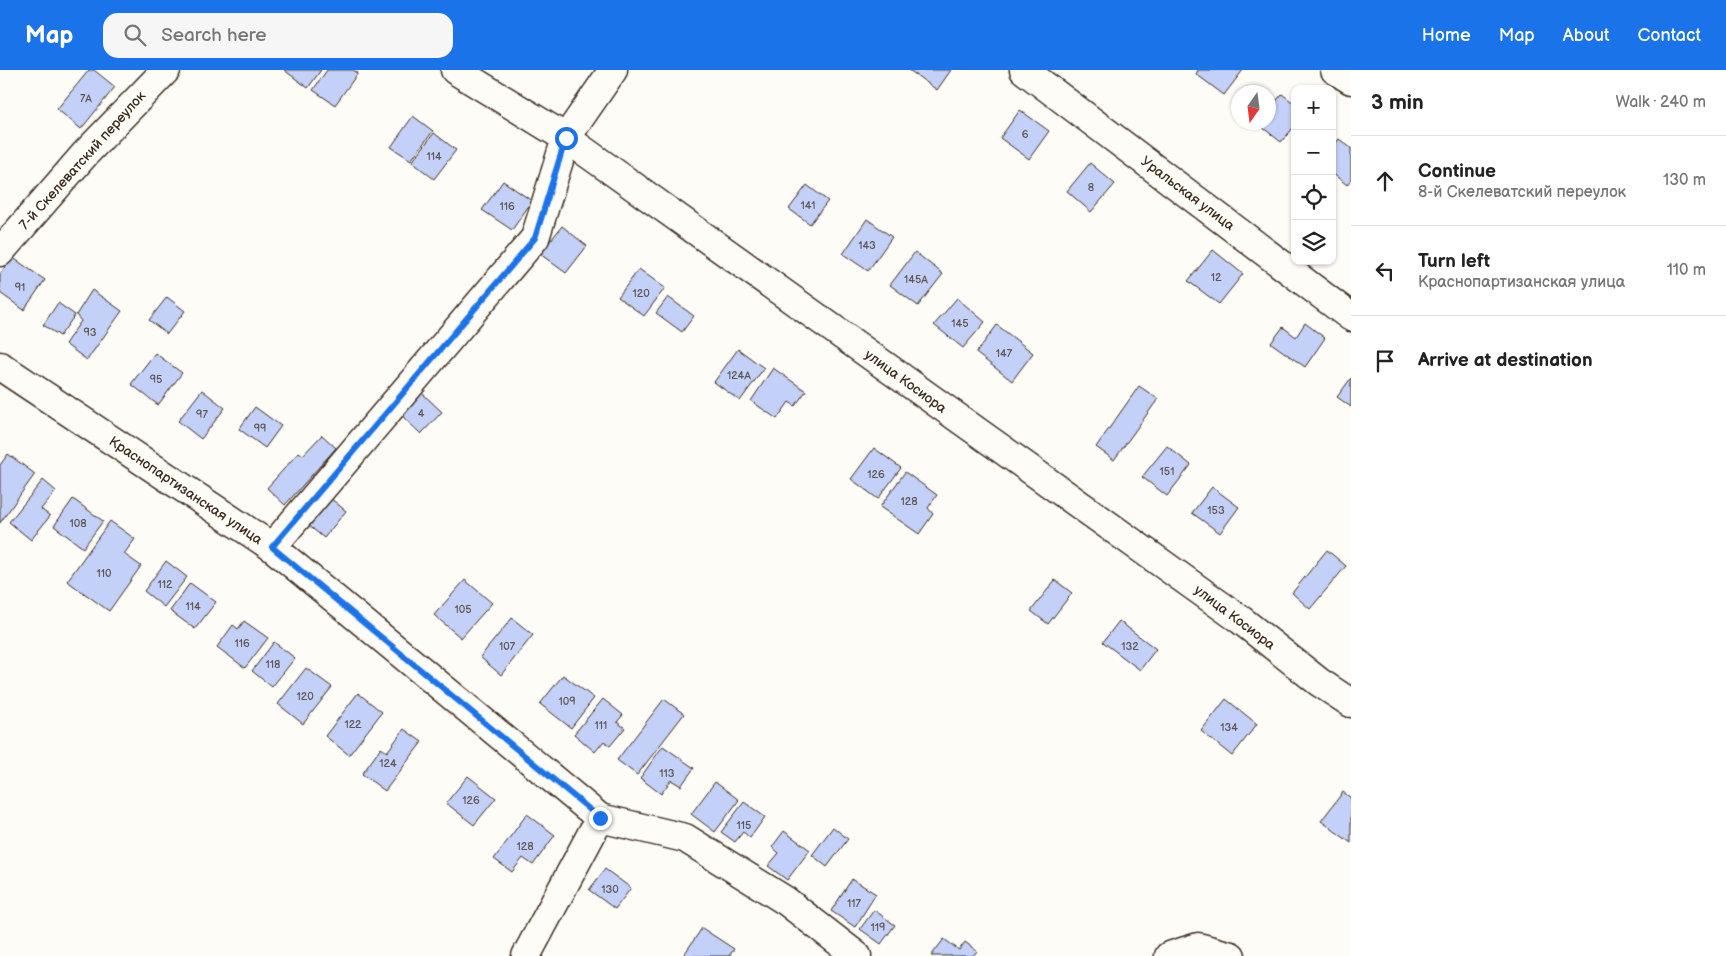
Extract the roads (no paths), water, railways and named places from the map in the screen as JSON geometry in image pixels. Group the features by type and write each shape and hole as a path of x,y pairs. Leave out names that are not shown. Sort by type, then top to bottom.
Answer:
{"street":[{"name":"7-й Скелеватский переулок","path":"0,252 85,154 166,70"},
{"name":"улица Косиора","path":"455,70 566,138 1242,620 1319,682 1351,703"},
{"path":"272,547 535,238 566,138 614,70"},
{"name":"Уральская улица","path":"1024,70 1351,317"},
{"path":"1335,70 1351,80"},
{"name":"Краснопартизанская улица","path":"0,366 272,547 600,818 684,838 786,901 857,956"},
{"path":"526,956 600,818"},
{"path":"1169,956 1198,947 1231,956"}]}
